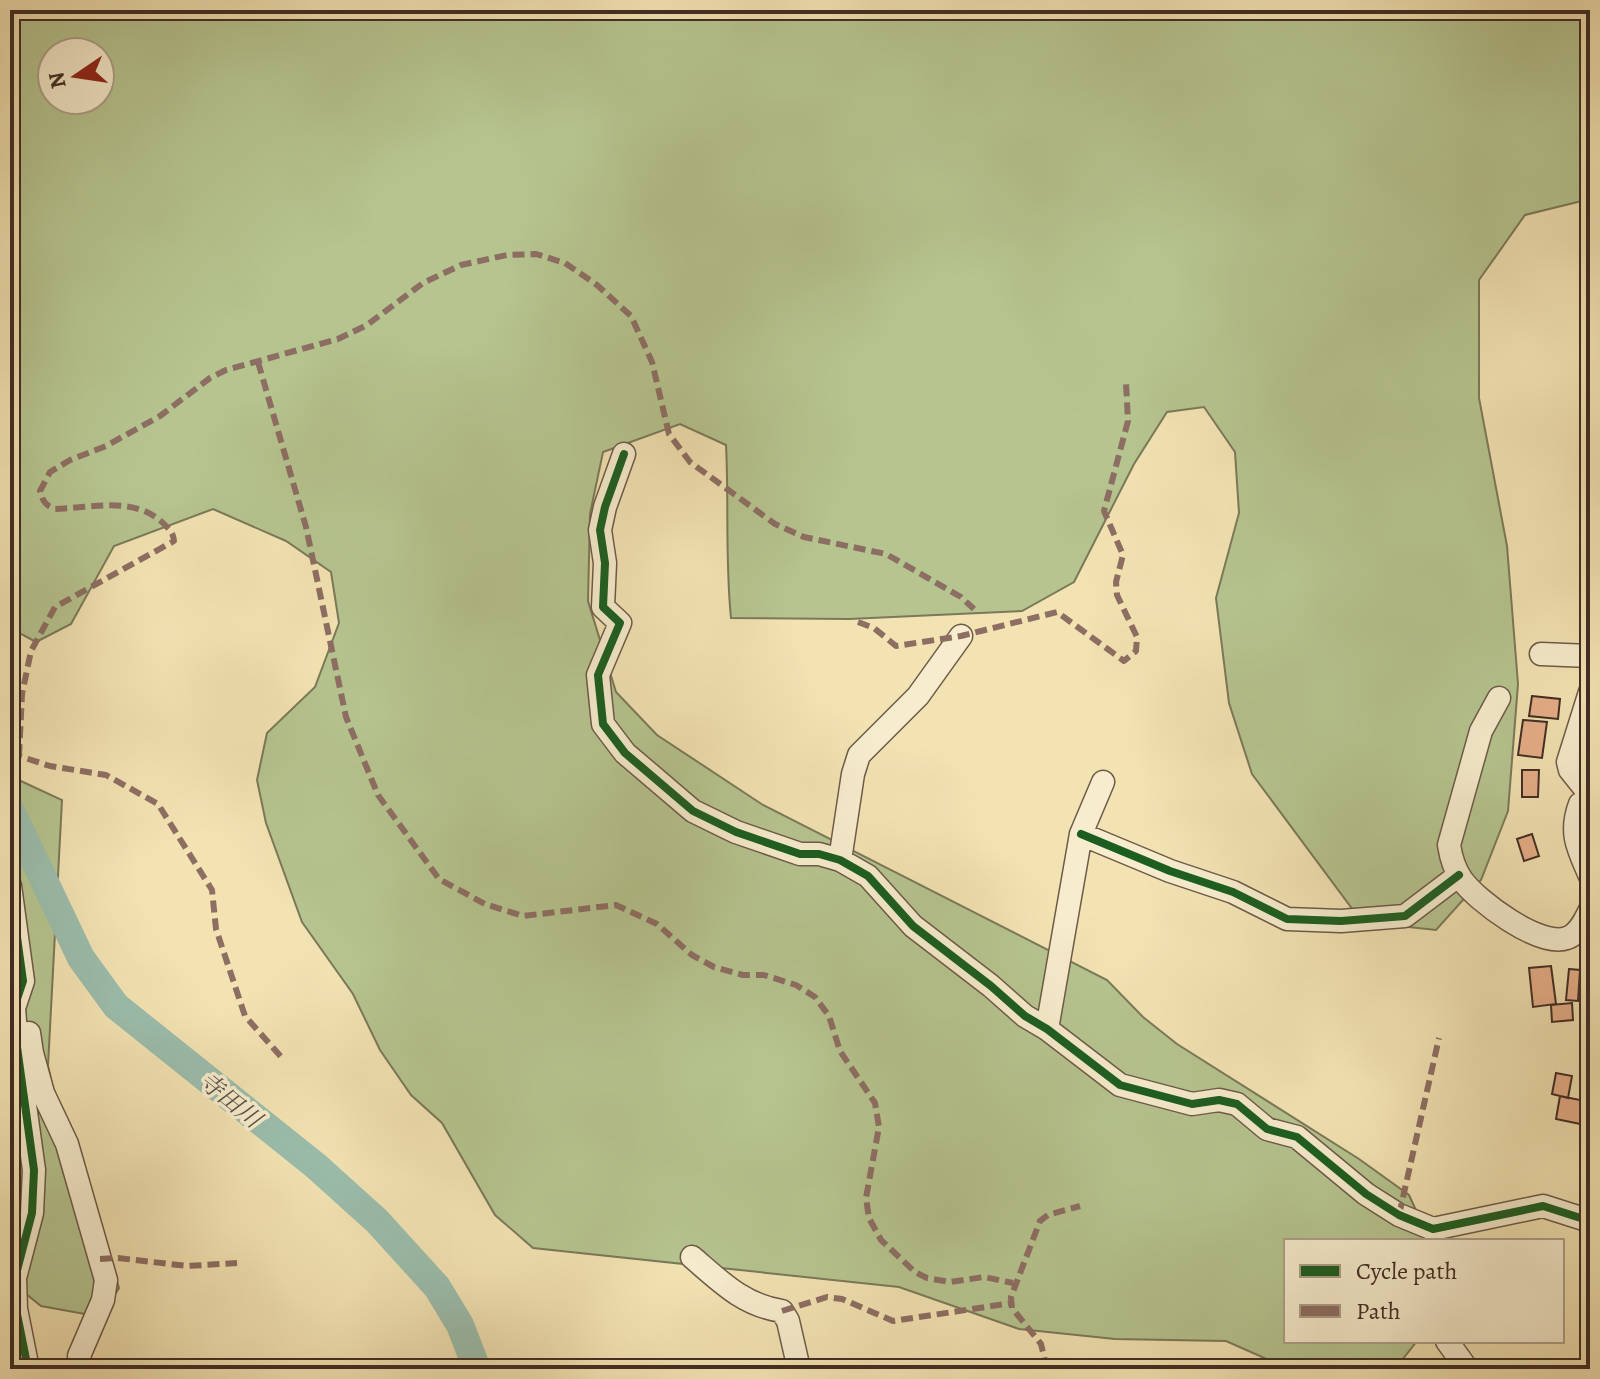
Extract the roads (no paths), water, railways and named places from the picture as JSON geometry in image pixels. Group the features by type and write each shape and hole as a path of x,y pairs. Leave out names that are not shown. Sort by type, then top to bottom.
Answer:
{"street":[{"path":"624,454 600,530 605,563 603,607 620,623 598,675 603,724 625,753 693,811 736,832 787,850 840,860 868,876 913,926 1025,1016 1047,1029 1120,1085 1192,1104 1219,1100 1237,1104 1267,1129 1297,1137 1366,1194 1399,1215 1433,1229 1459,1232 1543,1206 1590,1221"},
{"path":"840,860 853,774 859,755 918,696 961,636"},
{"path":"1541,654 1590,656"},
{"path":"1590,692 1568,762 1570,770 1590,797 1580,804 1574,830 1577,848 1590,876"},
{"path":"1499,698 1481,731 1449,845 1451,861 1480,900 1546,938 1560,940 1571,937 1584,924 1590,910"},
{"path":"1047,1029 1081,834 1103,782"},
{"path":"1081,834 1170,871 1233,892 1287,919 1341,921 1405,916 1459,875"},
{"path":"10,886 32,1053 43,1093 67,1144 106,1280 103,1300 79,1356 82,1369"},
{"path":"23,981 14,1008 24,1112 34,1170 32,1213 15,1278 16,1309 28,1369"},
{"path":"692,1257 728,1288 758,1308 782,1311 788,1321 799,1369"},
{"path":"1448,1343 1467,1369"}],"waterway":[{"name":"寺田川","path":"10,809 81,958 116,1006 316,1166 377,1221 437,1287 460,1325 477,1369"}]}
